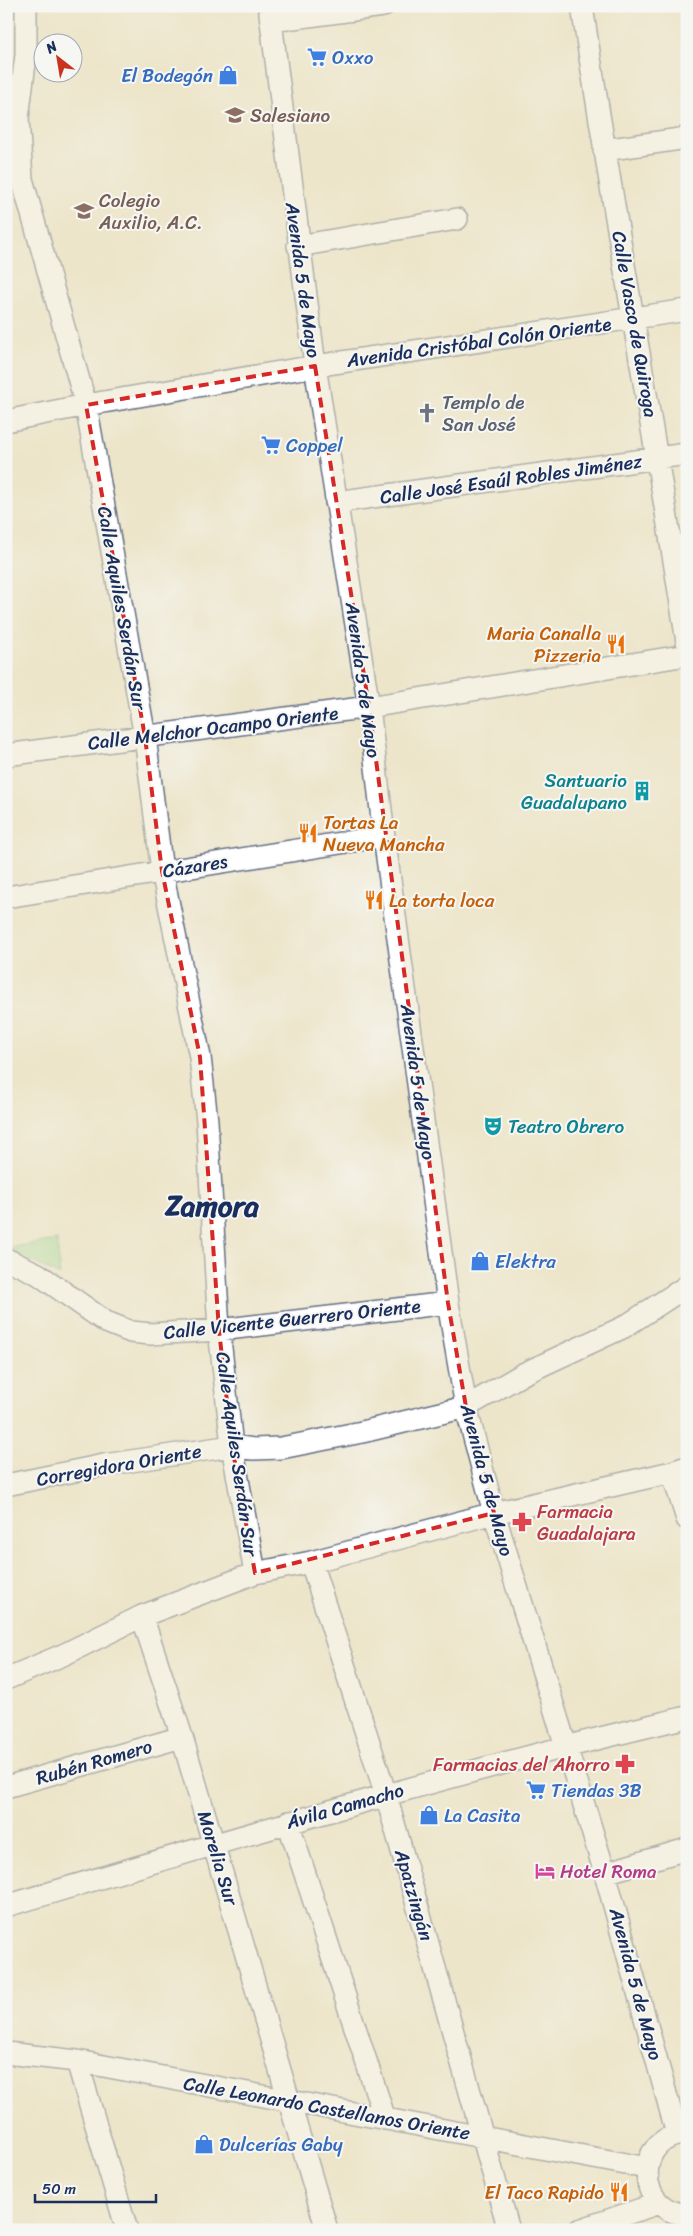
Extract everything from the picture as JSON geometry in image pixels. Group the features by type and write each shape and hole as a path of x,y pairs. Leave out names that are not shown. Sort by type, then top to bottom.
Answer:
{"street":[{"name":"Calle Aquiles Serdán Sur","path":"26,6 26,55 18,118 22,179 86,405 145,737 162,871 200,1056 207,1120 220,1330 232,1446 255,1573"},
{"path":"270,14 383,6"},
{"name":"Calle Vasco de Quiroga","path":"582,6 604,150 658,460 687,642"},
{"name":"Avenida 5 de Mayo","path":"270,14 298,246 369,707 384,836 448,1303 466,1406 494,1512 605,1873 682,2134"},
{"path":"604,150 687,138"},
{"path":"298,246 457,219"},
{"name":"Avenida Cristóbal Colón Oriente","path":"6,421 86,405 315,366 687,310"},
{"name":"Calle José Esaúl Robles Jiménez","path":"336,502 658,460 687,454"},
{"name":"Calle Melchor Ocampo Oriente","path":"6,754 369,707 687,655"},
{"name":"Cázares","path":"6,897 384,836"},
{"name":"Calle Vicente Guerrero Oriente","path":"6,1259 38,1274 106,1322 131,1332 220,1330 448,1303"},
{"name":"Corregidora Oriente","path":"6,1485 104,1465 232,1446 253,1449 281,1448 362,1432 466,1406 523,1374 624,1327 687,1286"},
{"path":"6,1679 65,1654 142,1616 255,1573 311,1562 494,1512 679,1469 687,1519"},
{"name":"Apatzingán","path":"311,1562 386,1795 509,2230"},
{"name":"Morelia Sur","path":"142,1616 182,1737 327,2230"},
{"name":"Ávila Camacho","path":"6,1906 288,1822 566,1745 687,1717"},
{"name":"Rubén Romero","path":"6,1787 182,1737"},
{"path":"288,1822 385,2119"},
{"path":"605,1873 687,1849"},
{"name":"Calle Leonardo Castellanos Oriente","path":"6,2053 77,2061 647,2168"},
{"path":"77,2061 127,2230"},
{"path":"682,2134 663,2141 652,2152 647,2168 649,2186 658,2203 670,2211 687,2214"},
{"path":"579,2230 658,2203"}],"highlighted area":[{"path":"315,366 369,707 448,1303 466,1407 494,1513 255,1573 232,1446 219,1330 200,1057 162,871 145,737 86,405"}],"green space":[{"path":"57,1240 60,1276 6,1248"}],"place":[{"name":"Oxxo","path":"317,57"},
{"name":"El Bodegón","path":"228,75"},
{"name":"Salesiano","path":"235,115"},
{"name":"Colegio Auxilio, A.C.","path":"84,211"},
{"name":"Templo de San José","path":"427,413"},
{"name":"Coppel","path":"271,445"},
{"name":"Maria Canalla Pizzeria","path":"616,644"},
{"name":"Santuario Guadalupano","path":"642,791"},
{"name":"Tortas La Nueva Mancha","path":"308,833"},
{"name":"La torta loca","path":"374,900"},
{"name":"Teatro Obrero","path":"493,1126"},
{"name":"Elektra","path":"480,1261"},
{"name":"Farmacia Guadalajara","path":"522,1522"},
{"name":"Farmacias del Ahorro","path":"625,1764"},
{"name":"Tiendas 3B","path":"536,1790"},
{"name":"La Casita","path":"429,1815"},
{"name":"Hotel Roma","path":"545,1871"},
{"name":"Dulcerías Gaby","path":"204,2144"},
{"name":"El Taco Rapido","path":"619,2192"}],"district":[{"name":"Zamora","path":"212,1206"}]}
